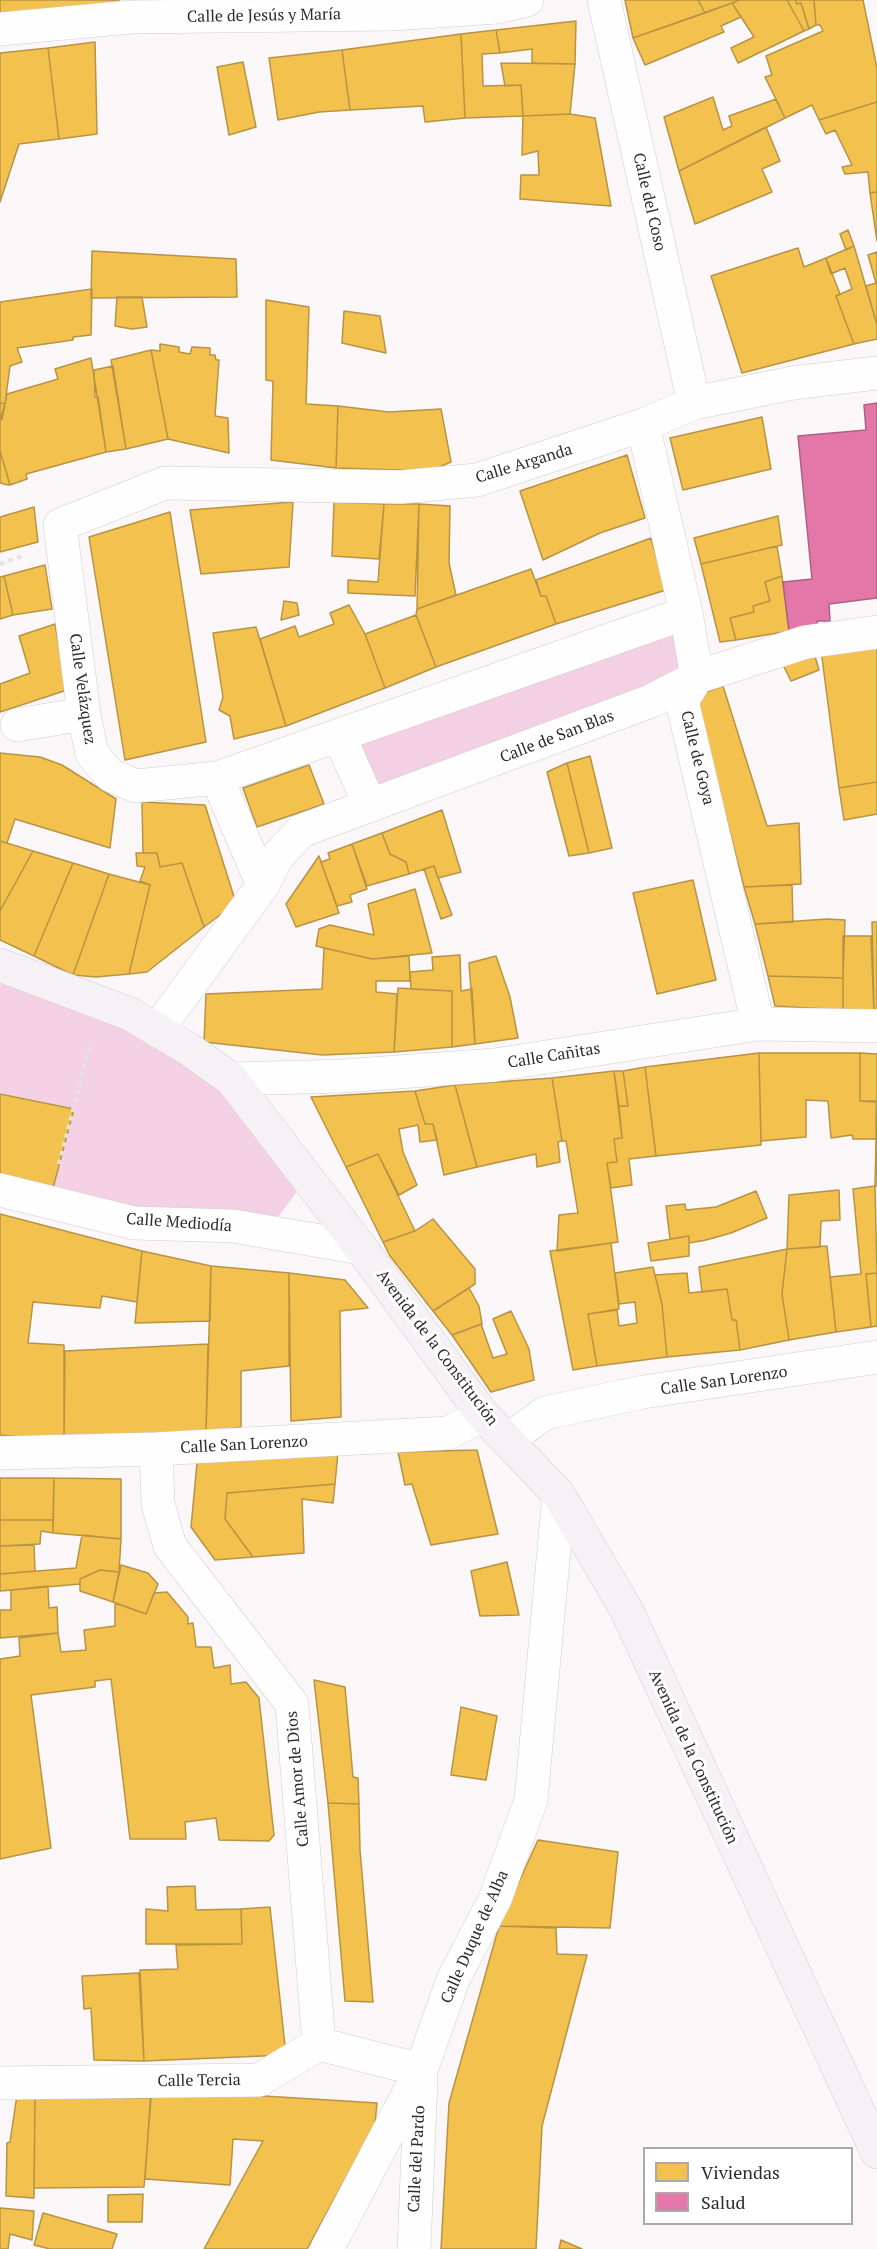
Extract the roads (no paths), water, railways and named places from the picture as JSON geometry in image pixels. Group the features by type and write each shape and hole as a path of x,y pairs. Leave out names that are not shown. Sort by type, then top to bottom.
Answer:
{"street":[{"name":"Calle de Jesús y María","path":"0,29 130,17 389,7 498,8 527,0"},
{"name":"Calle del Coso","path":"604,0 694,403"},
{"name":"Calle Arganda","path":"60,525 165,483 401,487 477,480 643,425 694,403 793,383 877,373"},
{"path":"643,425 686,613 697,677"},
{"name":"Calle Velázquez","path":"60,525 84,714 92,754 110,775 136,786 217,778"},
{"path":"263,885 217,778 686,613"},
{"name":"Calle de San Blas","path":"157,1030 263,885 277,857 301,831 640,705 697,677 806,642 877,632"},
{"name":"Calle de Goya","path":"697,677 682,701 758,1024"},
{"path":"17,725 84,714"},
{"path":"339,735 370,806"},
{"name":"Avenida de la Constitución","path":"0,965 130,1014 231,1079 361,1248 483,1415 559,1495 627,1611 877,2152"},
{"name":"Calle Cañitas","path":"231,1079 343,1077 495,1065 758,1024 877,1026"},
{"name":"Calle Mediodía","path":"0,1190 134,1223 233,1226 361,1248"},
{"name":"Calle San Lorenzo","path":"508,1440 545,1413 643,1392 877,1357"},
{"name":"Calle San Lorenzo","path":"0,1453 156,1449 448,1434 483,1415"},
{"name":"Calle Amor de Dios","path":"156,1449 158,1504 170,1546 292,1704 319,2044"},
{"name":"Calle Duque de Alba","path":"327,2249 421,2070 453,1980 495,1899 531,1800 559,1495"},
{"path":"319,2044 421,2070"},
{"name":"Calle Tercia","path":"0,2083 259,2080 319,2044"},
{"name":"Calle del Pardo","path":"414,2249 421,2070"}]}
